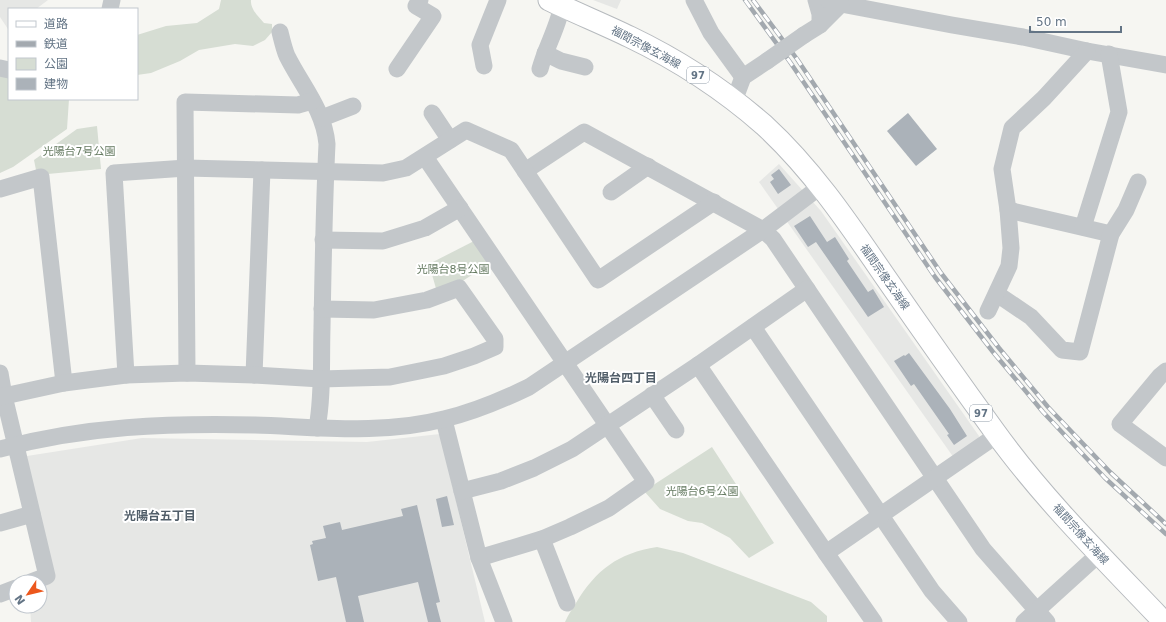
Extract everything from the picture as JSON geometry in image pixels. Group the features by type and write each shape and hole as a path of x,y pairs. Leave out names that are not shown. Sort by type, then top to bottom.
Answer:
{"main road":[{"name":"福間宗像玄海線","path":"558,2 631,38 700,76 734,101 764,126 792,153 822,186 997,435 1040,488 1099,554 1164,622"}],"street":[{"path":"398,69 433,16 416,6 420,0"},
{"path":"484,66 480,45 498,0"},
{"path":"694,0 711,33 743,78"},
{"path":"816,0 820,14 820,24"},
{"path":"540,69 558,19 558,2"},
{"path":"734,101 743,78 820,24 834,2 1166,65"},
{"path":"280,32 287,55 322,118 326,130 327,144 319,418 317,428"},
{"path":"988,311 1009,266 1011,248 1008,210 1002,169 1012,128 1044,98 1087,51"},
{"path":"545,53 561,61 585,67"},
{"path":"1083,227 1119,112 1109,54"},
{"path":"187,373 185,102 298,106 312,101"},
{"path":"322,118 353,106"},
{"path":"432,113 450,140"},
{"path":"126,375 114,173 186,168 383,174 406,168 466,130 511,150 598,280 714,202"},
{"path":"525,171 584,132 764,230 774,239 982,549 1042,617"},
{"path":"425,157 646,482 609,508 542,539 479,558"},
{"path":"611,192 648,166"},
{"path":"254,374 262,170"},
{"path":"0,189 41,177 64,383"},
{"path":"997,294 1031,318 1062,350 1080,352 1111,234 1126,210 1138,182"},
{"path":"8,447 87,431 161,425 256,425 377,429 444,420 498,401 529,387 764,230 822,186"},
{"path":"323,240 383,241 425,228 460,208"},
{"path":"1008,210 1111,234"},
{"path":"2,397 64,383 126,375 187,373 254,374 320,379 390,377 444,366 495,347 495,339 459,288 427,300 374,310 322,309"},
{"path":"462,491 501,481 534,468 572,449 698,365 807,289"},
{"path":"753,327 880,517 953,620"},
{"path":"698,365 874,622"},
{"path":"0,373 8,447 32,514 47,574"},
{"path":"1164,376 1120,424 1166,458"},
{"path":"652,395 676,430"},
{"path":"444,420 479,558 504,622"},
{"path":"826,553 997,435"},
{"path":"0,523 32,514"},
{"path":"542,539 567,604"},
{"path":"1024,622 1042,617 1099,554"}],"shaded area":[{"path":"0,0 48,0 37,8 8,8 8,29 0,17"},
{"path":"593,0 621,0 617,9"},
{"path":"779,164 821,211 979,436 978,442 954,458 759,182"},
{"path":"440,434 485,622 31,622 30,614 48,614 48,574 39,574 27,456 142,438 367,442"}],"green space":[{"path":"221,0 251,0 253,10 264,23 272,24 272,32 265,40 253,46 235,44 199,50 180,61 151,73 138,75 138,35 166,26 197,23 219,9"},
{"path":"0,75 8,75 8,100 69,100 67,129 13,167 0,173"},
{"name":"光陽台7号公園","path":"97,126 101,169 37,175 34,160 77,129"},
{"name":"光陽台8号公園","path":"476,240 492,262 461,282 437,292 429,264"},
{"name":"光陽台6号公園","path":"712,447 774,543 749,558 730,538 702,523 688,521 660,509 644,491"},
{"path":"657,547 683,553 811,602 827,616 827,622 565,622 584,591 600,572 609,565 631,554"}],"building":[{"path":"908,113 937,149 916,166 887,131"},
{"path":"779,169 791,185 778,194 770,182 774,179 771,175"},
{"path":"810,216 827,242 835,237 849,259 847,261 868,292 873,289 884,307 868,317 816,242 808,247 794,226"},
{"path":"909,353 950,409 967,436 954,445 947,435 949,434 914,384 911,386 894,361"},
{"path":"447,496 454,525 442,527 436,499"},
{"path":"417,505 440,602 436,603 441,622 428,622 418,582 358,596 364,622 346,622 336,577 318,581 310,545 313,544 312,541 326,538 323,526 340,522 342,530 403,516 401,509"}],"railway":[{"path":"745,0 790,62 935,277 993,352 1043,412 1105,478 1166,534"},
{"path":"753,0 797,59 941,273 999,348 1048,407 1110,472 1166,524"}],"district":[{"name":"光陽台四丁目","path":"621,378"},
{"name":"光陽台五丁目","path":"160,516"}]}
